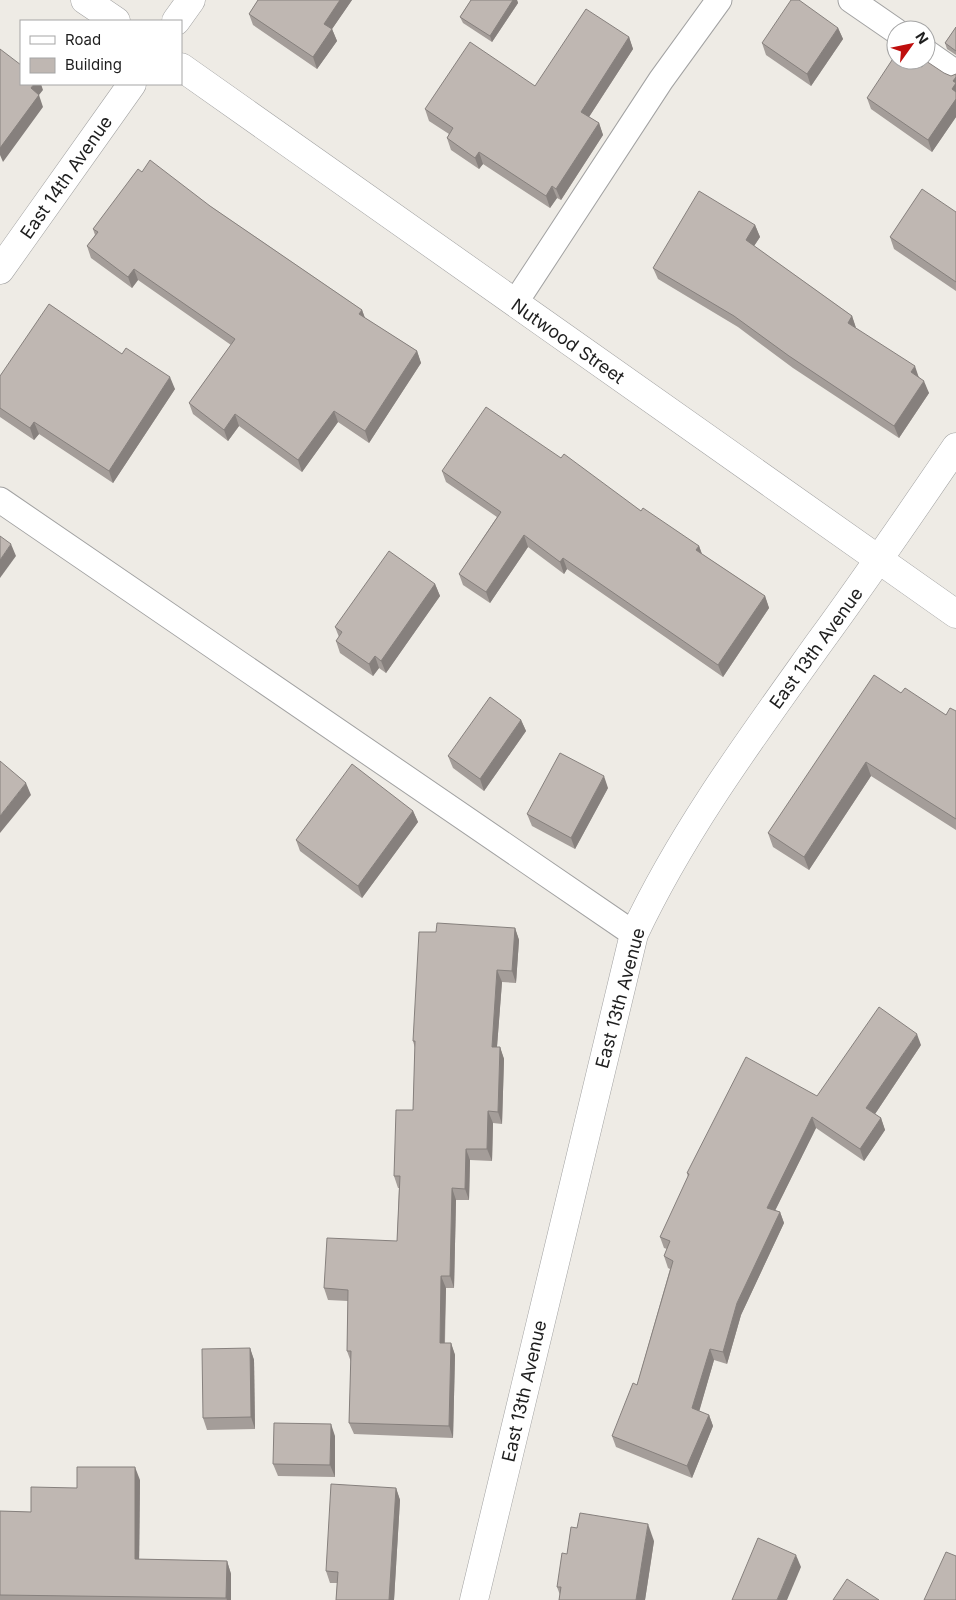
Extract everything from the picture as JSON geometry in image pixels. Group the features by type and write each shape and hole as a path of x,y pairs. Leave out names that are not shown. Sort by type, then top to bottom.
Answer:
{"street":[{"path":"85,0 115,20"},
{"path":"177,20 191,0"},
{"name":"Nutwood Street","path":"182,68 956,614"},
{"name":"East 14th Avenue","path":"0,270 131,85"},
{"name":"East 13th Avenue","path":"474,1600 634,934 658,883 740,752 879,560 956,447"}],"lane":[{"path":"515,303 661,80 719,0"},
{"path":"851,0 886,24"},
{"path":"936,59 956,73"},
{"path":"0,500 634,934"}],"building":[{"path":"258,0 340,0 324,24 332,29 313,57 249,14"},
{"path":"471,0 513,0 490,36 460,17"},
{"path":"791,0 799,0 838,28 807,74 762,43"},
{"path":"586,9 629,37 581,112 599,123 556,189 552,186 546,196 479,152 475,158 447,138 453,128 425,109 470,42 535,86"},
{"path":"956,27 956,51 945,43"},
{"path":"0,49 20,64 20,85 33,85 31,88 39,95 0,148"},
{"path":"936,68 951,76 956,74 953,81 956,83 952,89 956,92 956,99 928,140 867,98 886,69 936,70"},
{"path":"150,160 210,206 362,310 359,314 417,351 365,431 334,411 298,460 235,414 224,430 189,403 235,339 134,269 128,277 87,246 98,232 93,229 138,169 142,172"},
{"path":"922,189 956,212 956,282 890,237"},
{"path":"699,191 755,225 746,240 852,316 848,323 915,366 911,372 924,381 894,426 789,356 734,316 653,268"},
{"path":"49,304 122,354 126,348 170,377 109,471 34,422 30,428 0,408 0,376"},
{"path":"486,407 561,458 564,454 641,511 643,508 699,546 696,550 765,596 718,665 563,558 560,562 524,535 486,592 459,574 501,512 442,471"},
{"path":"0,536 11,544 0,560"},
{"path":"389,551 435,584 381,661 375,656 369,664 336,641 342,632 335,627"},
{"path":"874,675 901,693 905,688 946,715 950,708 956,711 956,819 866,762 804,857 768,833"},
{"path":"490,697 521,720 480,779 448,756"},
{"path":"560,753 604,776 571,838 527,814"},
{"path":"0,761 26,783 0,816"},
{"path":"352,764 413,811 358,886 296,840"},
{"path":"437,923 515,928 512,971 497,970 492,1047 500,1047 498,1112 488,1111 487,1149 466,1149 465,1189 452,1188 450,1276 441,1276 440,1343 451,1343 449,1426 349,1423 351,1351 347,1351 348,1290 324,1288 327,1238 397,1241 400,1176 394,1176 396,1110 413,1110 415,1041 413,1041 419,932 436,932"},
{"path":"879,1007 917,1034 866,1108 881,1118 860,1149 812,1117 767,1208 780,1212 737,1303 723,1352 710,1349 692,1408 709,1415 687,1466 612,1436 633,1383 637,1385 673,1261 664,1256 670,1241 660,1237 689,1174 687,1173 746,1057 817,1096"},
{"path":"250,1348 251,1417 203,1418 202,1349"},
{"path":"274,1423 331,1424 330,1465 273,1464"},
{"path":"77,1467 135,1467 135,1559 227,1561 226,1598 0,1595 0,1511 31,1512 31,1487 77,1488"},
{"path":"331,1484 396,1488 389,1600 336,1600 338,1572 326,1571"},
{"path":"580,1513 648,1524 636,1600 559,1600 561,1587 557,1587 562,1553 567,1554 571,1527 577,1528"},
{"path":"758,1538 796,1555 777,1600 732,1600"},
{"path":"946,1552 956,1556 956,1600 924,1600"},
{"path":"847,1579 879,1600 833,1600"}]}
